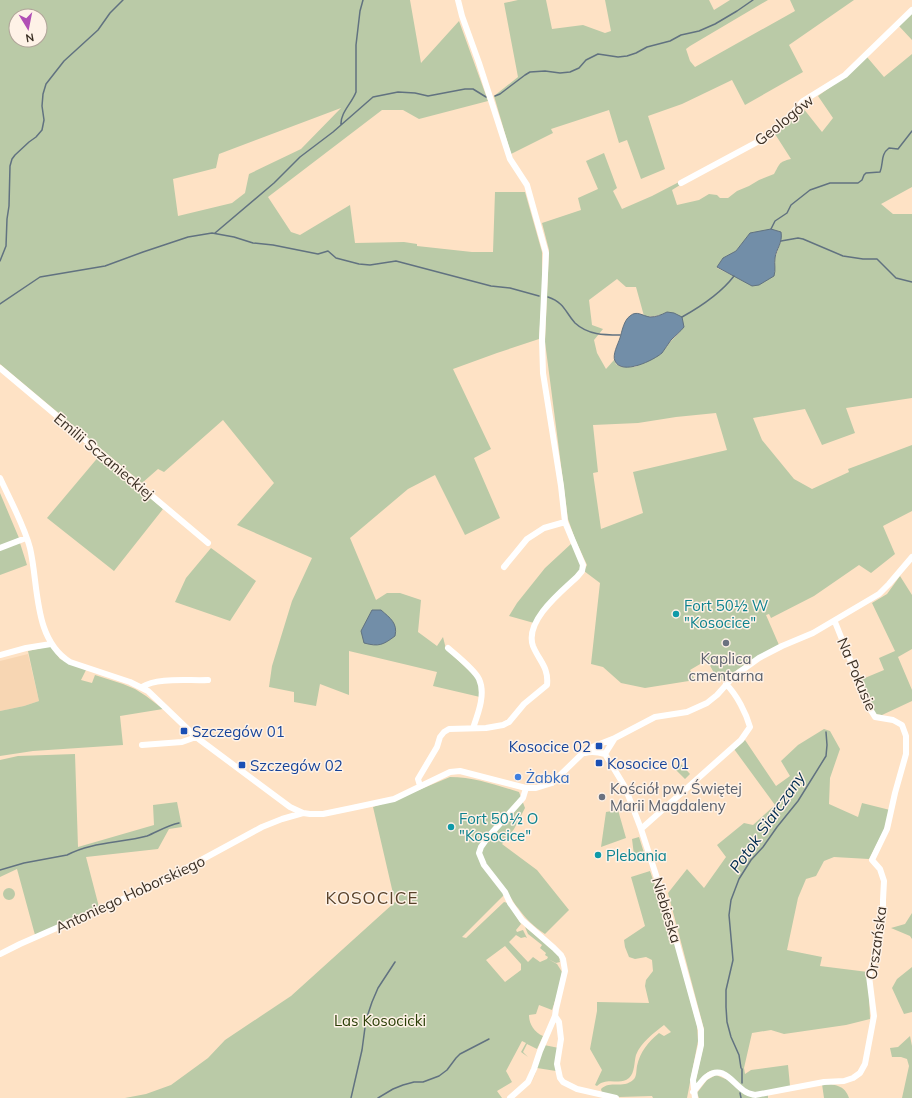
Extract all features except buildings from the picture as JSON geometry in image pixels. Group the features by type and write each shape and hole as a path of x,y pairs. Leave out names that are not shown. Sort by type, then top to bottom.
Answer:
{"street":[{"path":"420,786 418,779 438,748 440,738 444,732 449,730 497,727 509,722 524,704 547,685 547,673 532,644 534,626 543,610 577,577 582,571 584,565 565,522 561,486 543,373 542,339 546,253 527,185 510,159 458,0"},
{"name":"Geologów","path":"681,183 763,140 783,123 803,101 845,76 912,10"},
{"name":"Emilii Sczanieckiej","path":"0,368 208,543"},
{"path":"0,478 26,538 34,569 38,602 51,644 64,658 70,662 142,687 148,691 196,737 290,807 303,813 323,814 394,798 450,772 460,771 526,788 542,787 552,783 587,749 615,738 655,718 687,712 707,703 717,695 742,669 759,658 834,622 879,594 890,584 912,557"},
{"path":"504,567 527,539 544,528 565,522"},
{"path":"0,548 26,538"},
{"name":"Na Pokusie","path":"834,622 870,709 875,717 885,719"},
{"path":"0,655 26,648 51,644"},
{"path":"448,648 472,670 479,679 482,690 481,701 473,728"},
{"path":"142,687 146,684 157,681 208,680"},
{"path":"641,829 741,740 750,727 748,720 731,689 726,684"},
{"name":"Orszańska","path":"694,1095 705,1077 716,1072 726,1075 734,1080 745,1092 755,1096 824,1082 844,1081 853,1078 860,1073 866,1064 874,1016 869,976 883,917 882,900 884,881 880,869 872,860 887,828 906,754 906,736 904,728 893,720 885,719"},
{"path":"142,745 182,742 196,737"},
{"path":"581,755 590,751 605,754 615,738"},
{"name":"Niebieska","path":"605,754 625,787 641,829 670,918 702,1030 701,1045 693,1080 694,1095"},
{"path":"510,1098 530,1079 555,1016 565,971 563,959 554,948 522,920 505,892 484,865 479,853 488,837 523,798 526,788"},
{"name":"Antoniego Hoborskiego","path":"0,954 157,884 262,827 303,813"},
{"path":"555,1016 559,1022 561,1039 557,1064 560,1078 564,1082 577,1088 616,1098"}],"shaded area":[{"path":"28,654 39,701 0,711 0,661"}],"green space":[{"path":"0,0 410,0 421,63 459,21 488,101 419,119 403,110 382,110 268,197 291,232 300,235 350,205 355,243 404,242 417,244 417,246 472,252 493,252 495,192 525,192 542,252 542,294 539,339 453,369 491,449 474,458 500,518 465,535 435,475 408,489 350,538 376,600 387,593 400,593 421,600 418,632 437,646 443,637 446,649 478,679 480,697 433,686 437,672 349,651 349,695 320,684 316,706 294,702 294,692 269,687 272,666 292,601 312,558 237,525 274,483 223,420 164,472 158,469 142,483 0,364","holes":["341,108 301,149 249,174 245,193 232,203 178,216 173,179 216,168 219,154"]},
{"path":"518,0 546,0 552,29 583,25 605,33 611,31 605,0 709,0 714,10 730,0 768,0 686,49 690,61 695,67 795,11 790,0 854,0 789,45 803,72 745,105 732,80 682,104 648,116 665,169 641,179 627,140 619,143 609,110 551,129 553,133 511,154 494,96 518,77 504,3"},
{"path":"912,12 912,40 898,25"},
{"path":"912,54 912,187 881,204 893,214 912,214 912,398 846,408 855,433 822,445 805,409 753,418 762,440 794,479 812,489 849,472 848,469 912,445 912,511 883,526 895,554 871,573 859,565 814,596 771,618 769,614 766,615 779,645 738,669 723,681 714,673 707,660 690,670 695,680 645,688 621,683 603,667 591,664 600,583 584,571 587,565 568,519 545,342 549,250 542,223 581,210 578,198 598,189 586,161 604,153 617,188 613,191 622,209 679,182 680,185 672,190 677,205 699,200 709,194 717,195 720,198 728,198 737,191 774,174 781,162 791,159 775,134 803,108 822,132 833,118 818,96 851,72 867,57 884,77","holes":["771,229 780,232 781,241 775,258 774,275 763,282 746,282 717,268 723,258 736,251 747,237 754,232 758,233","617,279 626,287 636,287 644,316 656,316 667,312 680,332 661,354 635,367 621,367 616,364 614,360 606,369 597,353 594,340 603,329 592,325 589,300","716,413 727,450 633,472 643,513 601,529 593,473 598,472 593,425 638,423"]},
{"path":"100,455 163,509 114,571 47,518"},
{"path":"0,493 19,538 0,546"},
{"path":"20,543 27,565 0,575 0,549"},
{"path":"572,543 582,565 580,572 534,623 509,616 517,603 545,568"},
{"path":"211,548 256,581 230,621 175,602 186,578"},
{"path":"900,576 912,595 912,649 898,657 912,690 912,701 882,715 875,714 860,680 884,670 879,658 895,651 872,603 887,594"},
{"path":"51,646 60,659 86,670 81,680 92,683 95,675 123,684 135,689 163,709 120,716 123,745 33,751 0,756 0,711 39,701 28,651"},
{"path":"824,729 830,731 840,749 830,778 829,804 858,817 862,803 890,810 884,830 869,859 834,857 824,861 816,876 806,879 798,898 787,950 822,957 820,966 868,972 870,1019 846,1025 784,1034 771,1030 752,1033 744,1068 745,1074 751,1070 788,1065 790,1086 768,1091 768,1098 699,1098 697,1093 707,1080 716,1075 728,1080 728,1073 716,1071 709,1072 696,1085 703,1048 704,1029 668,893 687,869 704,888 726,857 717,845 744,823 753,825 775,805 734,749 745,740 776,786 790,776 781,761 798,745"},
{"path":"75,754 78,847 154,825 153,805 177,802 182,827 169,829 158,849 86,857 99,907 35,935 17,869 0,877 0,760 18,756"},
{"path":"680,763 690,774 685,779 674,768"},
{"name":"Las Kosocicki","path":"450,777 476,780 519,792 525,808 514,829 502,844 537,870 569,910 545,934 537,929 527,919 510,896 506,893 462,937 466,938 504,902 508,903 521,924 516,930 517,932 523,930 527,938 521,938 516,935 509,942 528,962 533,957 540,962 548,957 540,948 542,945 528,934 525,927 557,952 561,961 559,959 560,962 556,963 548,959 557,964 562,972 558,992 552,1010 539,1005 536,1014 529,1015 530,1022 533,1027 543,1036 537,1049 527,1044 523,1052 528,1057 521,1052 526,1043 522,1041 506,1071 512,1082 497,1091 502,1098 125,1098 146,1094 171,1085 208,1058 225,1040 291,996 395,902 373,807 397,799","holes":["505,946 521,964 521,970 505,982 486,960"]},
{"path":"618,810 626,838 601,847 606,812"},
{"path":"639,837 645,856 634,855 632,839"},
{"path":"650,871 673,937 697,1025 698,1041 687,1098 653,1098 652,1096 619,1097 602,1093 601,1089 605,1086 625,1084 634,1079 640,1056 651,1040 659,1033 664,1036 671,1032 664,1025 648,1038 638,1050 633,1070 629,1078 622,1081 609,1081 601,1083 597,1086 595,1085 602,1070 590,1049 597,1011 597,1002 649,1003 645,986 646,980 653,971 652,960 646,957 635,959 629,957 624,940 645,926 631,877"},
{"path":"9,888 13,890 15,894 13,898 9,900 5,898 3,894 5,890"},
{"path":"912,913 912,939 910,936 891,928 905,924"},
{"path":"912,967 912,1012 904,1014 892,988 897,979"},
{"path":"910,1036 912,1046 912,1098 902,1098 909,1066 907,1059 892,1057 890,1048 898,1047"},
{"path":"544,1045 559,1048 556,1071 537,1068 532,1083"},
{"path":"822,1084 831,1084 842,1088 845,1090 849,1098 824,1098"}],"water":[{"path":"771,229 781,232 780,243 775,258 774,276 759,285 752,286 717,267 723,258 736,251 750,233"},
{"path":"667,312 674,313 682,317 684,327 671,340 662,353 645,363 631,367 619,365 614,359 626,320 635,313 652,317"},
{"path":"372,610 381,610 392,621 396,631 395,636 377,645 364,643 361,631"}],"waterway":[{"path":"0,261 6,246 10,166 15,155 42,130 44,120 42,106 43,94 46,84 64,61 98,30 110,13 123,0"},
{"path":"341,125 342,116 356,92 356,45 360,11 363,0"},
{"path":"495,96 530,72 570,72 579,68 586,60 598,54 618,57 627,56 647,47 670,41 681,35 699,31 715,24 753,0"},
{"path":"215,233 274,183 300,157 333,132 373,97 398,92 415,93 428,96 465,89 473,89 486,97"},
{"path":"771,229 775,221 787,213 791,205 810,190 830,183 858,183 862,180 866,173 880,172 884,153 889,148 898,149 912,131"},
{"path":"0,304 40,277 105,266 188,237 212,233 234,237 253,243 273,245 318,254 328,251 336,258 359,264 370,265 396,261 491,286 510,288 539,296"},
{"path":"781,241 798,238 843,256 863,259 877,259 896,278 912,282"},
{"path":"682,317 710,299 734,276"},
{"path":"548,297 558,302 575,323 585,330 602,334 620,335"},
{"name":"Potok Siarczany","path":"741,1068 739,1055 731,1037 727,1022 726,1007 726,990 733,960 729,915 731,900 739,879 751,860 763,847 798,801 826,756 826,732"},
{"path":"0,870 24,863 67,855 96,845 147,836 179,823"},
{"path":"351,1098 362,1050 366,1020 378,988 395,962"},
{"path":"378,1098 403,1085 414,1082 423,1082 439,1076 447,1070 460,1054 489,1039"},
{"name":"Potok Siarczany","path":"742,1069 742,1083"},
{"name":"Potok Siarczany","path":"740,1093 741,1098"}],"place":[{"name":"Fort 50½ W \"Kosocice\"","path":"676,614"},
{"name":"Kaplica cmentarna","path":"726,643"},
{"name":"Szczegów 01","path":"184,731"},
{"name":"Kosocice 02","path":"599,746"},
{"name":"Kosocice 01","path":"599,763"},
{"name":"Szczegów 02","path":"242,765"},
{"name":"Żabka","path":"518,777"},
{"name":"Kościół pw. Świętej Marii Magdaleny","path":"602,797"},
{"name":"Fort 50½ O \"Kosocice\"","path":"451,827"},
{"name":"Plebania","path":"598,855"}],"district":[{"name":"KOSOCICE","path":"372,897"}]}
